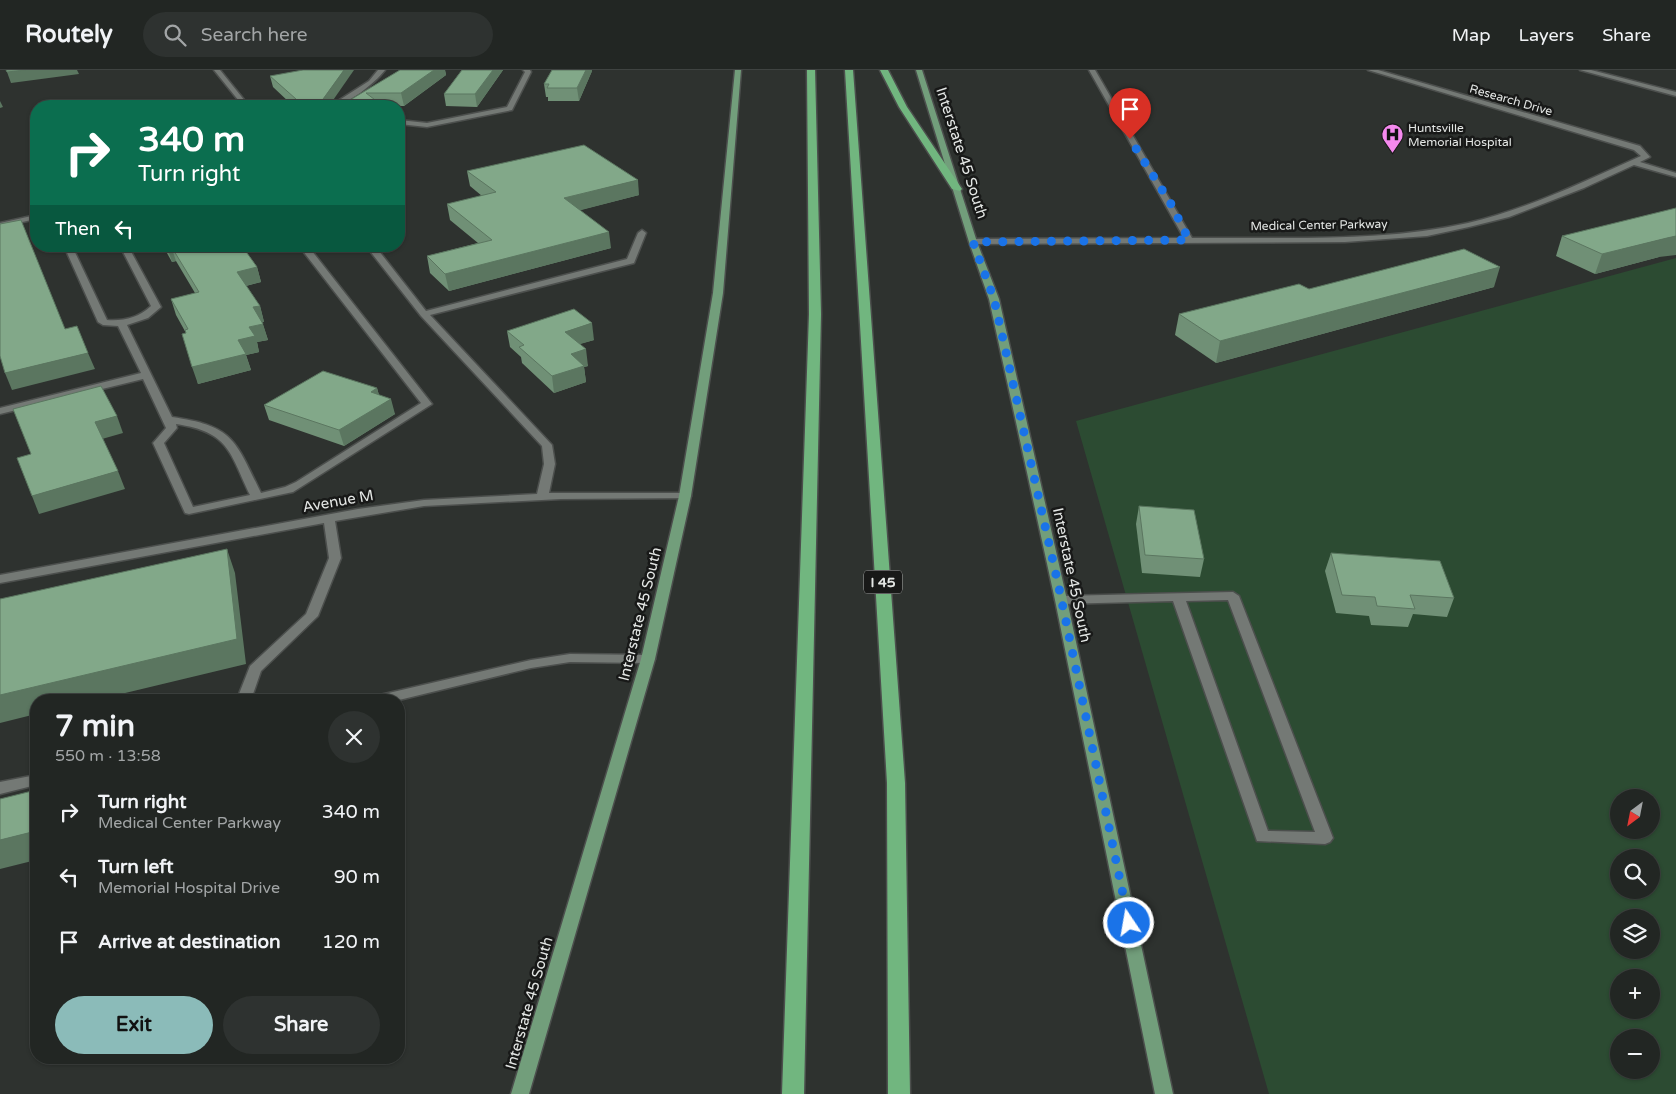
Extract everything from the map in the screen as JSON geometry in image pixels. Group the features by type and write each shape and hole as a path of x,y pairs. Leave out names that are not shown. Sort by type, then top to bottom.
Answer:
{"highway":[{"path":"793,1094 815,314 811,70"},
{"name":"I 45","path":"849,70 896,783 899,1094"},
{"path":"884,70 903,107 957,189"}],"main road":[{"name":"Interstate 45 South","path":"520,1094 648,659 685,496 718,293 738,70"},
{"name":"Interstate 45 South","path":"919,70 973,242 994,299 1061,600 1164,1094"}],"street":[{"path":"217,70 241,100"},
{"path":"342,100 371,82 382,70"},
{"path":"405,123 427,125 510,109 528,72 526,70"},
{"path":"1092,70 1145,164 1171,204 1189,240"},
{"name":"Research Drive","path":"1372,70 1637,148 1646,157 1635,163"},
{"path":"1583,70 1676,94"},
{"path":"1635,163 1676,175"},
{"name":"Medical Center Parkway","path":"973,242 1344,239 1434,232 1506,215 1635,163"},
{"path":"0,225 30,218"},
{"path":"424,314 632,261 642,233"},
{"path":"71,252 103,322 122,324 141,318 156,307 127,252"},
{"path":"122,324 172,428 158,443 189,511 274,494 300,484 427,404 308,252"},
{"path":"375,252 424,314 547,445 550,453 550,465 542,497"},
{"path":"0,411 146,375"},
{"path":"168,420 204,427 226,438 257,498"},
{"name":"Avenue M","path":"0,579 424,503 542,497 685,496"},
{"path":"246,694 255,669 312,616 336,558 329,519"},
{"path":"1061,600 1233,596 1325,838 1262,838 1178,598"},
{"path":"405,694 530,664 570,658 648,659"},
{"path":"0,788 30,781"}],"green space":[{"path":"1676,258 1676,1094 1269,1094 1076,421"}],"building":[{"path":"6,70 26,70 7,72"},
{"path":"303,70 344,70 322,100 294,100 296,99 270,76"},
{"path":"400,70 434,70 401,93 366,93 375,100 350,100"},
{"path":"462,70 493,70 475,94 444,94"},
{"path":"552,70 586,70 577,88 547,88 549,84 544,84"},
{"path":"584,145 638,180 564,198 609,232 445,274 427,256 492,240 447,204 496,192 467,171"},
{"path":"1676,208 1676,236 1602,254 1562,236"},
{"path":"21,220 30,242 30,252 34,252 65,329 77,326 88,353 5,373 0,356 0,224"},
{"path":"1464,249 1500,267 1220,341 1179,314 1299,284 1309,289"},
{"path":"175,252 246,252 257,267 237,272 260,306 253,307 263,324 249,327 255,336 238,340 246,354 192,367 182,334 186,333 185,330 188,329 171,299 199,292"},
{"path":"574,309 592,323 565,332 586,349 571,354 584,366 552,376 519,347 524,345 507,331"},
{"path":"323,371 377,388 371,392 391,399 339,430 264,405"},
{"path":"101,386 117,416 95,422 118,471 32,496 17,458 31,454 13,409"},
{"path":"1139,506 1194,510 1204,559 1145,555"},
{"path":"227,549 237,639 0,695 0,599"},
{"path":"1331,553 1440,561 1454,598 1410,595 1415,609 1377,606 1375,597 1342,595"},
{"path":"30,792 30,832 0,840 0,799"}],"place":[{"name":"Huntsville Memorial Hospital","path":"1392,154"}],"route":[{"path":"1129,923 1059,588 994,299 973,242 1189,240 1171,204 1130,139"}]}
